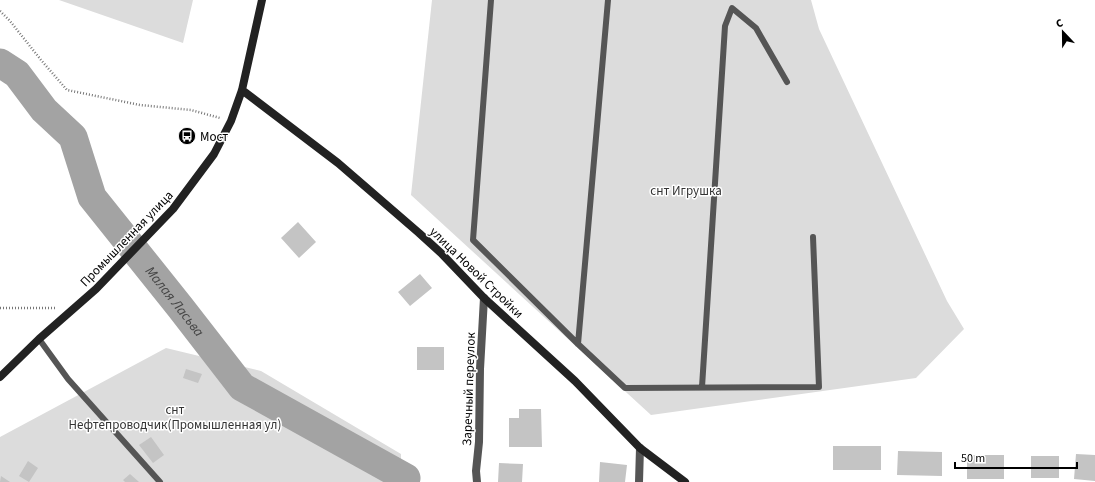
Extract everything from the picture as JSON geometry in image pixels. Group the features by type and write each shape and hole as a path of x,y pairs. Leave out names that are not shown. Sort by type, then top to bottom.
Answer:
{"street":[{"name":"Промышленная улица","path":"0,377 39,339 96,289 173,209 214,154 231,121 242,90 262,0"},
{"name":"улица Новой Стройки","path":"242,90 306,138 370,190 441,253 484,298 575,382 640,448 684,482"},
{"name":"Заречный переулок","path":"477,482 476,471 479,442 480,370 484,298"},
{"path":"639,482 640,448"}],"lane":[{"path":"491,0 473,240 578,344 625,388 819,387 813,237"},
{"path":"578,344 608,0"},
{"path":"702,387 725,26 732,8 756,28 787,82"},
{"path":"39,339 68,378 160,482"}],"path":[{"path":"0,11 67,90 140,105 191,110 231,121"},
{"path":"0,308 74,308"}],"green space":[{"path":"59,0 193,0 183,43"},
{"name":"снт Игрушка","path":"432,0 811,0 819,29 947,301 964,329 916,378 651,415 411,195"},
{"name":"снт Нефтепроводчик(Промышленная ул)","path":"166,348 261,371 401,454 401,482 0,482 0,437"}],"building":[{"path":"298,222 316,242 299,258 281,238"},
{"path":"420,274 432,288 410,306 398,292"},
{"path":"417,347 444,347 444,370 417,370"},
{"path":"186,369 202,374 198,383 183,378"},
{"path":"519,409 541,409 542,447 509,447 509,418 519,418"},
{"path":"151,437 164,455 153,463 139,445"},
{"path":"833,446 881,446 881,470 833,470"},
{"path":"898,451 942,452 942,476 897,475"},
{"path":"1076,454 1095,455 1095,481 1074,479"},
{"path":"967,455 1004,455 1004,479 967,479"},
{"path":"1031,456 1059,456 1059,478 1031,478"},
{"path":"28,461 38,468 29,482 19,476"},
{"path":"600,462 627,465 625,482 599,482"},
{"path":"499,463 523,464 522,482 498,482"},
{"path":"130,474 139,482 125,482 123,480"},
{"path":"1,476 10,482 0,482"}],"waterway":[{"name":"Малая Ласьва","path":"0,63 17,74 44,110 73,137 92,197 242,387 406,478 404,482"}],"place":[{"name":"Мост","path":"187,136"}]}
